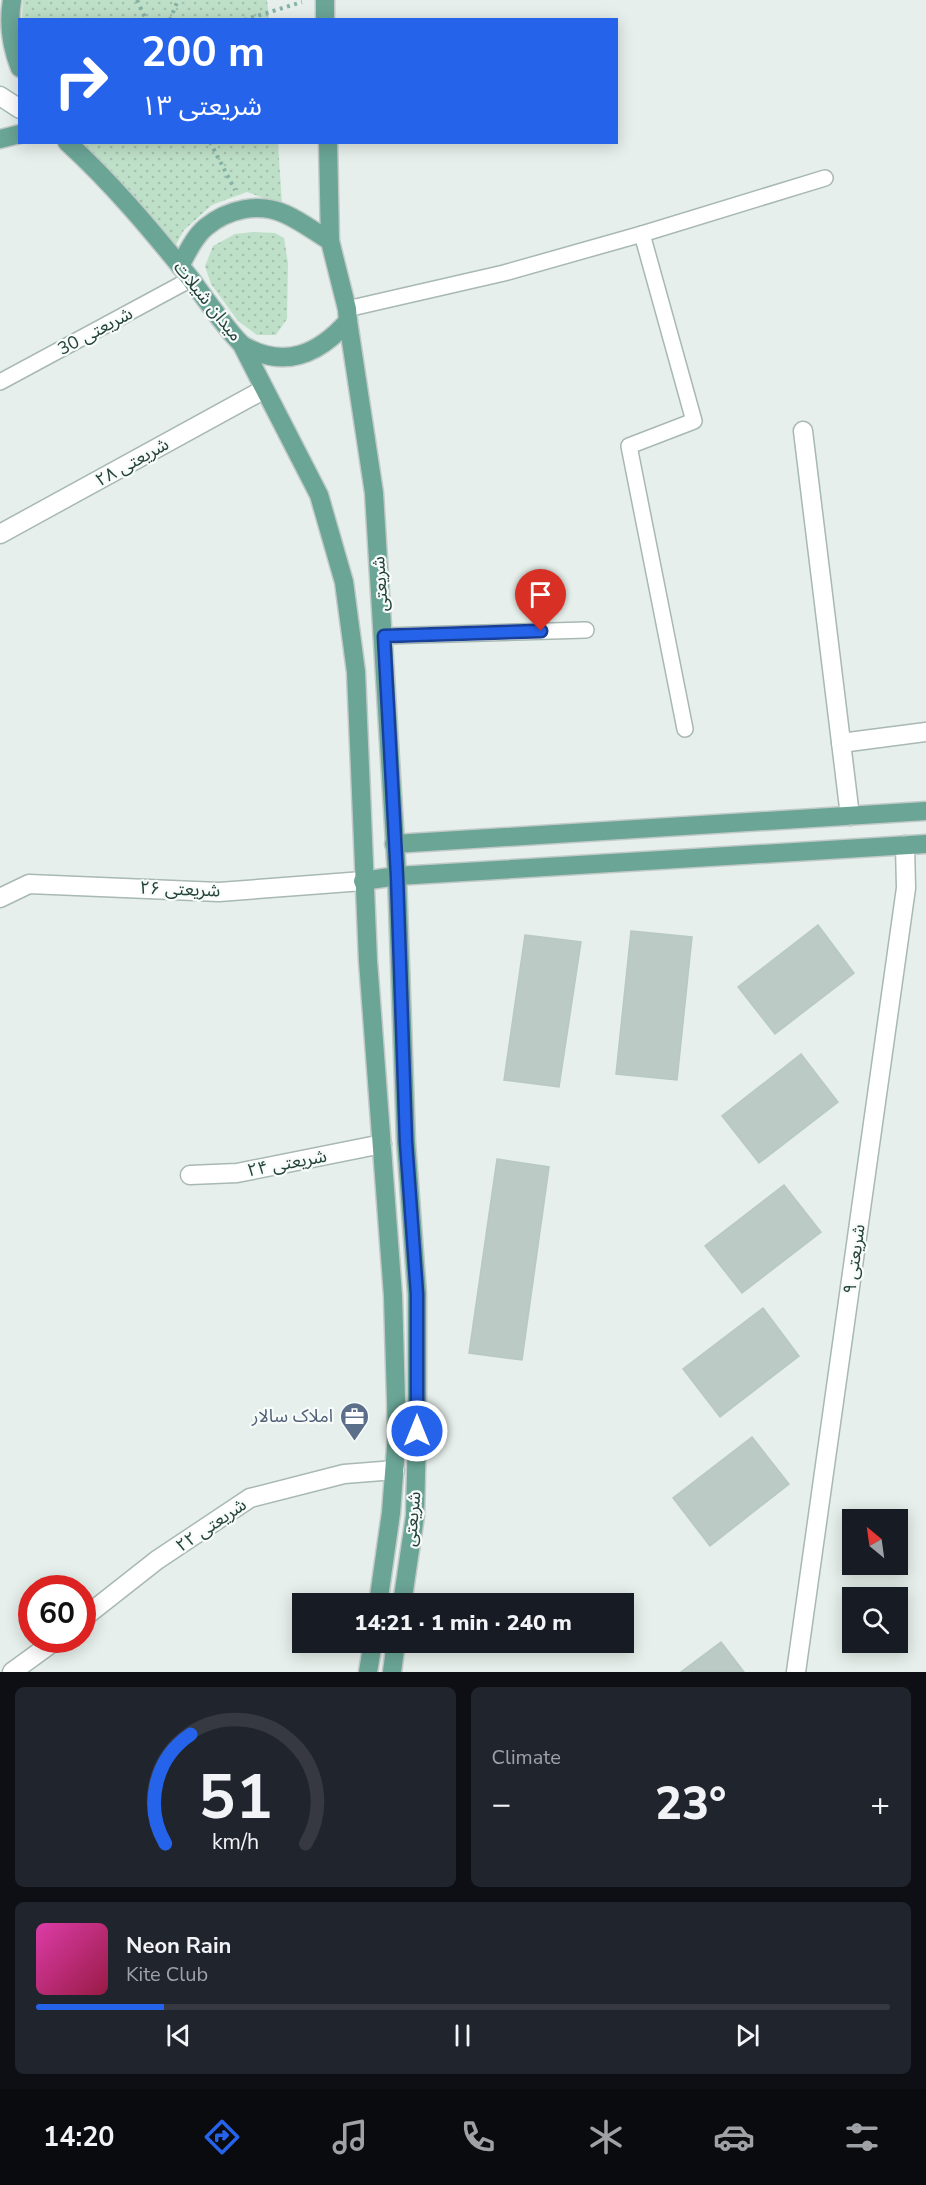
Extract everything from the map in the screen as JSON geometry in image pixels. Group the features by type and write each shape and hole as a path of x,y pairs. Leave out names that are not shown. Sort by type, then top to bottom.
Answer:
{"main road":[{"path":"12,0 9,14 10,33 18,61"},
{"path":"325,0 325,18"},
{"path":"0,139 18,134"},
{"name":"میدان شیلات","path":"69,144 120,196 242,345 277,357 290,358 311,352 336,335 347,315"},
{"path":"328,144 330,241 347,315"},
{"path":"185,273 193,243 205,228 229,212 260,208 283,213 330,241"},
{"name":"شریعتی","path":"347,315 374,493 397,876 406,1142 417,1294 415,1516 404,1593"},
{"name":"شریعتی","path":"242,345 263,390 319,495 344,582 356,672 363,881 393,1296 397,1434 391,1513 380,1593"},
{"path":"394,844 926,811"},
{"path":"363,881 397,876 926,844"},
{"path":"368,1672 371,1653"},
{"path":"392,1672 395,1653"}],"street":[{"path":"0,96 18,108"},
{"name":"شریعتی ۲۸","path":"0,534 263,390"},
{"path":"803,431 850,816"},
{"path":"841,743 926,732"},
{"name":"شریعتی ۹","path":"796,1672 906,888 904,846"},
{"name":"شریعتی ۲۶","path":"0,898 28,884 219,892 363,881"},
{"name":"شریعتی ۲۴","path":"190,1174 237,1173 382,1144"},
{"name":"شریعتی ۲۲","path":"96,1608 157,1560 250,1498 344,1474 395,1470"},
{"path":"12,1672 38,1653"}],"lane":[{"path":"347,315 642,234 825,178"},
{"path":"642,234 694,421 629,446 685,729"},
{"name":"شریعتی 30","path":"0,382 185,273"},
{"path":"384,636 586,630"}],"path":[{"path":"136,0 145,18"},
{"path":"171,18 178,0"},
{"path":"250,18 309,0"},
{"path":"211,144 246,209"}],"green space":[{"path":"23,0 267,0 269,18 22,18"},
{"path":"84,144 278,144 282,205 247,192 212,205 184,230 174,248"},
{"path":"275,233 284,238 288,263 287,319 276,335 257,335 238,321 211,284 205,266 213,246 235,234"}],"building":[{"path":"818,925 854,973 775,1034 738,987"},
{"path":"631,931 692,937 677,1080 616,1074"},
{"path":"525,935 581,942 559,1087 504,1080"},
{"path":"801,1054 838,1102 759,1163 722,1116"},
{"path":"497,1159 549,1167 522,1360 469,1353"},
{"path":"784,1185 821,1232 742,1293 705,1246"},
{"path":"763,1308 799,1356 720,1417 683,1369"},
{"path":"752,1437 789,1484 710,1546 673,1498"},
{"path":"721,1642 744,1672 681,1672"}],"place":[{"name":"املاک سالار","path":"354,1442"}],"route":[{"path":"417,1431 417,1294 406,1142 397,876 384,636 541,631"}]}
